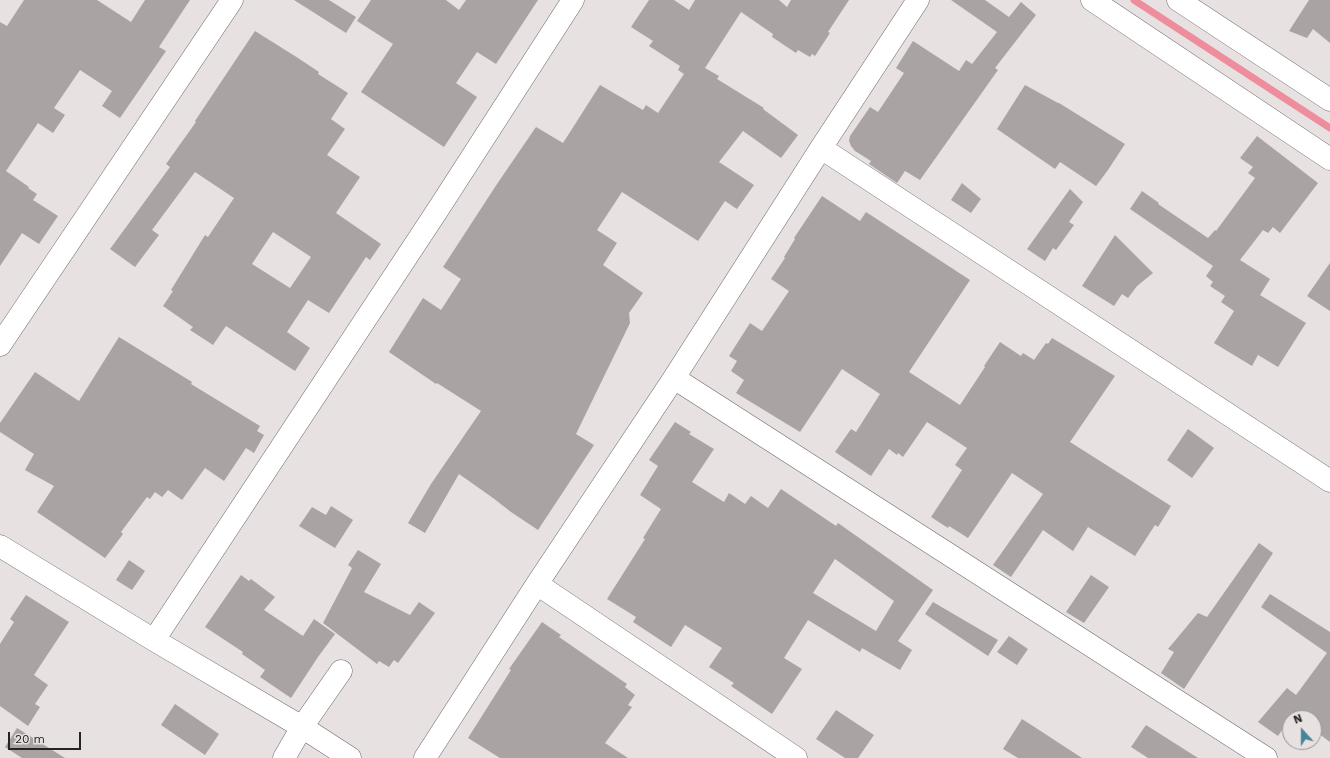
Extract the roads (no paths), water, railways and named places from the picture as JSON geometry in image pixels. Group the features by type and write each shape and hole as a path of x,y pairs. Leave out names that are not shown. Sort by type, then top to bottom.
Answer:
{"street":[{"path":"0,345 232,0"},
{"path":"154,640 433,218 573,0"},
{"path":"424,758 536,584 674,378 821,148 918,0"},
{"path":"1092,0 1330,159"},
{"path":"1178,0 1330,100"},
{"path":"821,148 1330,481"},
{"path":"674,378 1266,758"},
{"path":"0,546 154,640 302,727 350,758"},
{"path":"536,584 796,758"},
{"path":"284,758 302,727 341,671"}],"waterway":[{"path":"1134,0 1330,128"}]}
